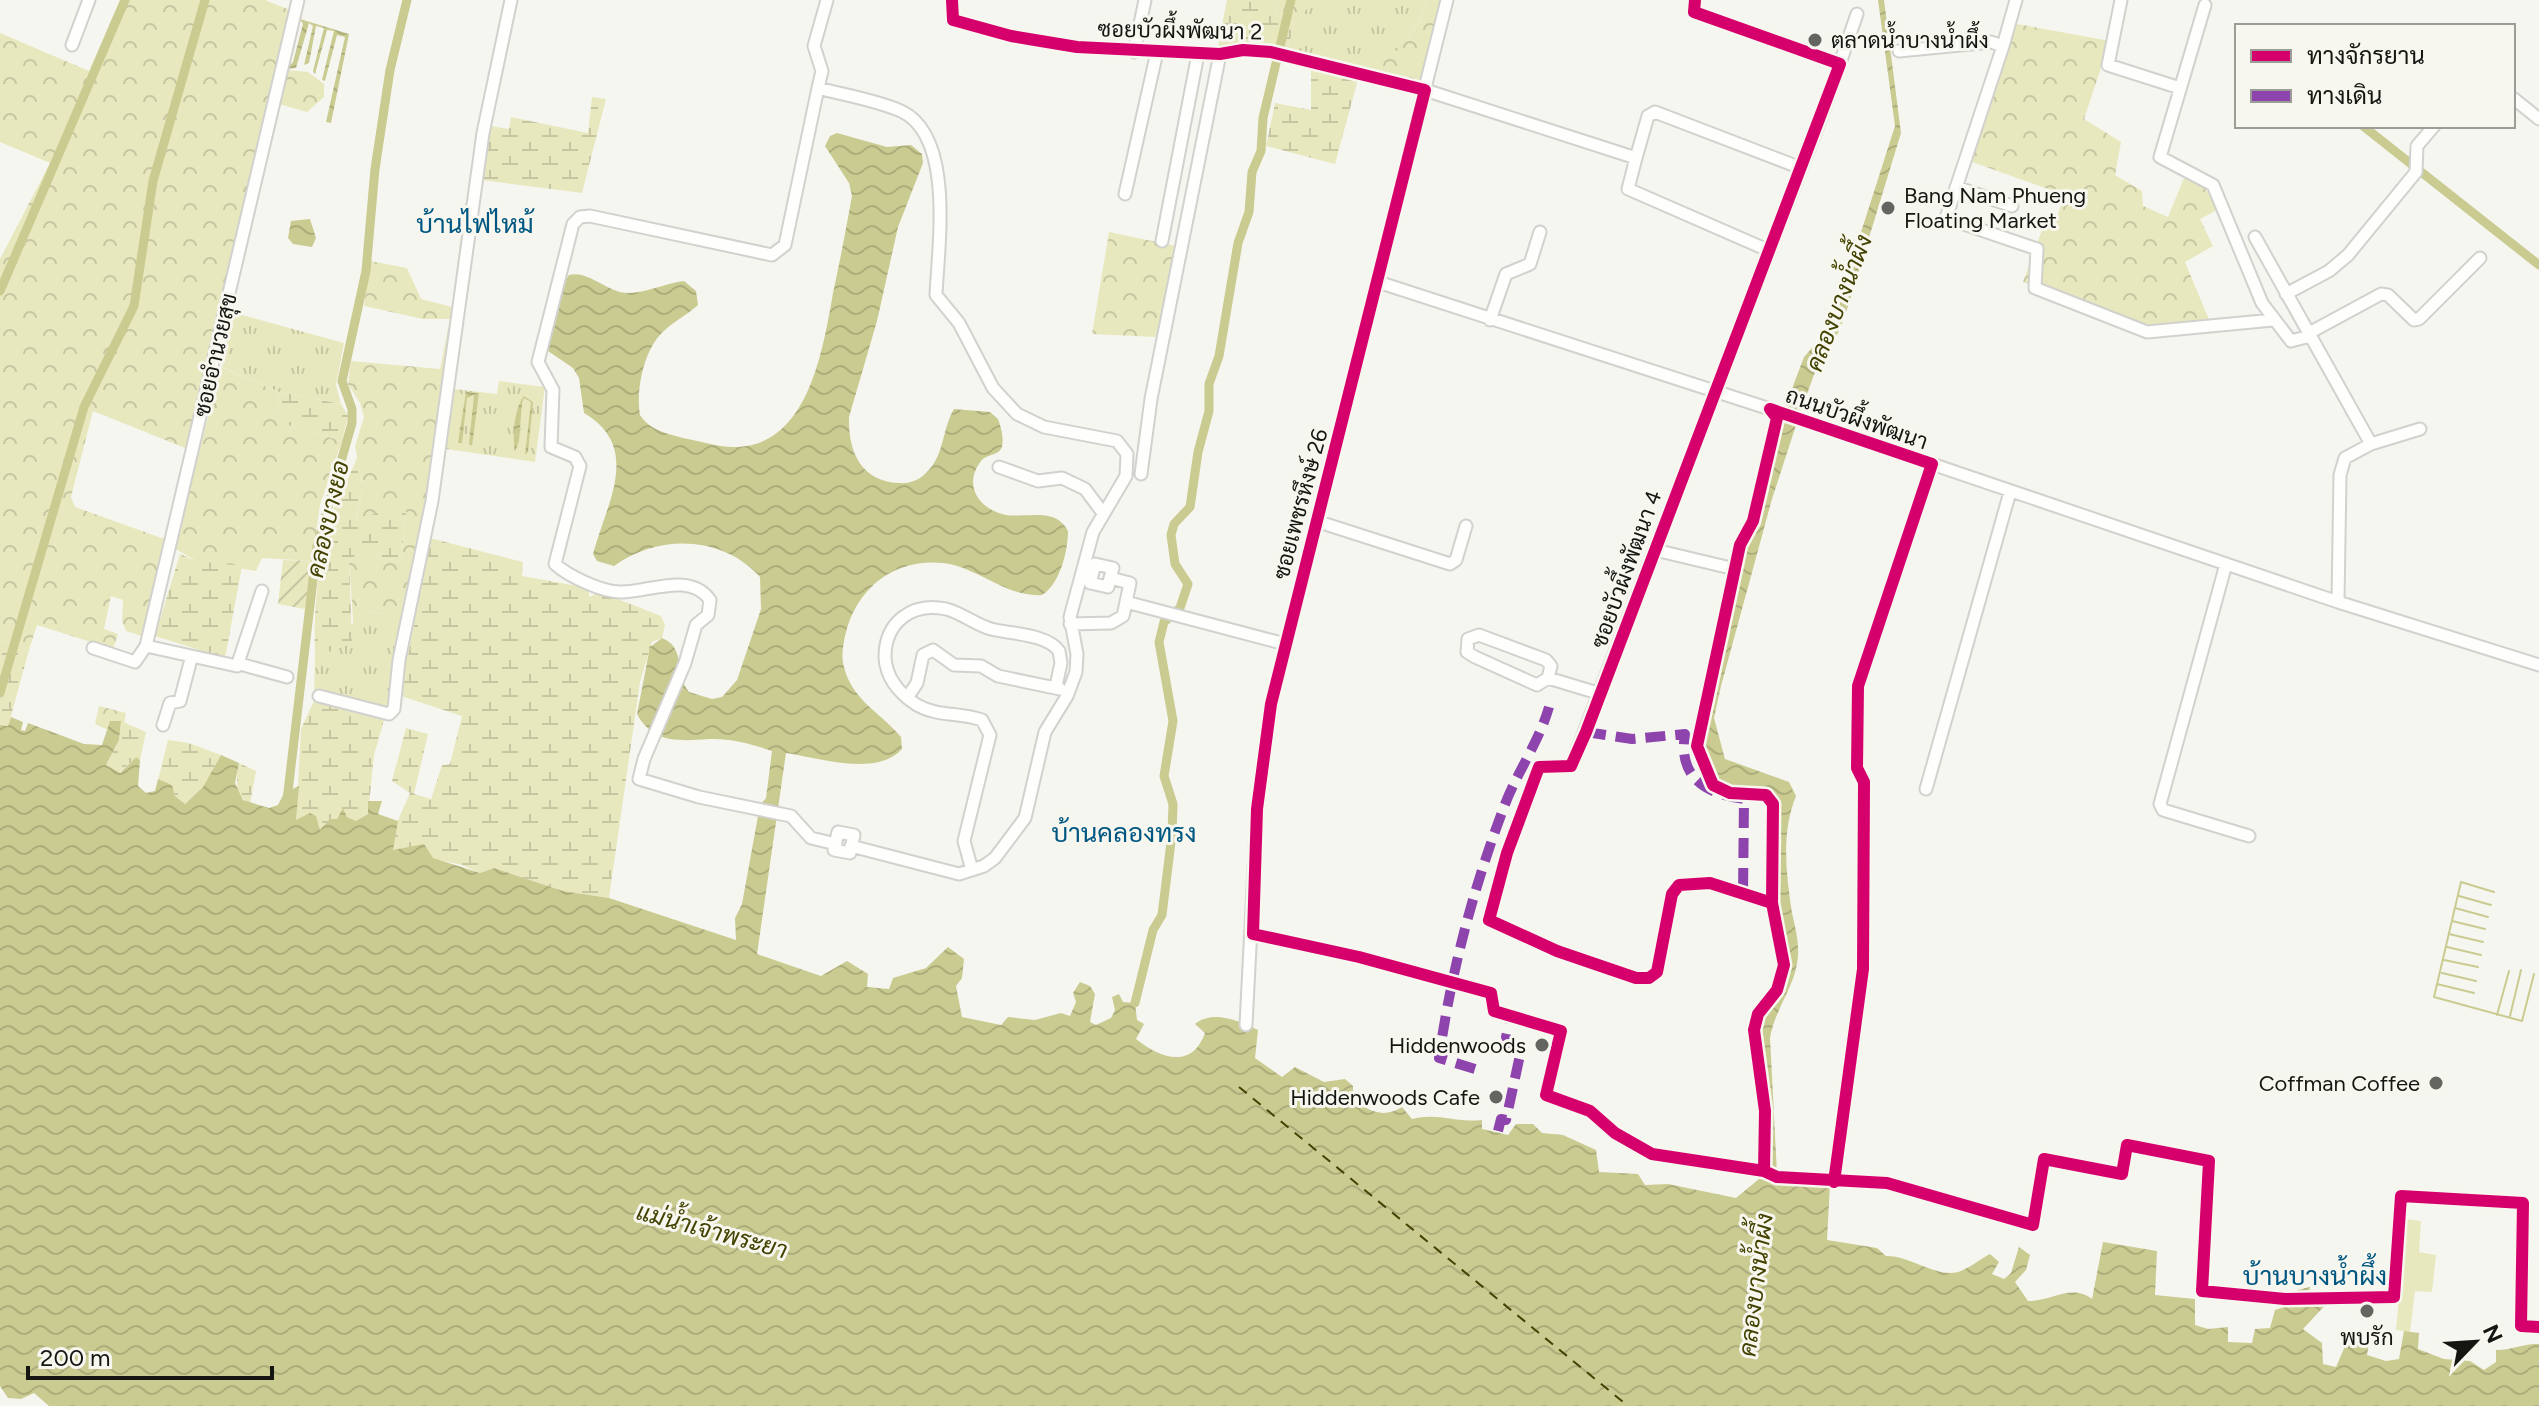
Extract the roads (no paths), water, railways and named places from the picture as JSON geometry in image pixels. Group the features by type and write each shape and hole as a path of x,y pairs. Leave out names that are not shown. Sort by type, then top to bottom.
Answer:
{"street":[{"path":"72,45 89,0"},
{"name":"ซอยอำนวยสุข","path":"146,646 298,0"},
{"path":"319,696 389,714 394,709 399,660 432,501 483,133 511,0"},
{"path":"818,88 901,111 919,128 937,163 936,295 941,305 959,323 993,388 1017,414 1044,427 1117,441 1124,446 1127,454 1126,476 1093,532 1070,624 1077,654 1076,672 1067,696 1045,732 1025,818 995,858 972,870 946,874 851,846 854,835 838,832 836,844 811,838 791,816 699,797 642,781 642,764 685,663 696,625 710,610 710,600 703,592 676,585 611,592 555,564 580,466 575,457 555,451 549,441 553,390 538,362 573,224 580,217 590,216 772,255 780,252 785,245 818,88 822,71 814,46 827,0"},
{"name":"ซอยบัวผึ้งพัฒนา 2","path":"952,0 953,20 1024,38 1134,52 1271,52 1425,90 1636,158"},
{"path":"1134,52 1145,0"},
{"name":"ซอยเพชรหึงษ์ 26","path":"1246,1025 1257,809 1271,704 1447,0"},
{"path":"1695,0 1694,12 1840,64"},
{"path":"2016,0 1946,218 2037,249 2035,288 2147,332 2273,320"},
{"path":"2121,0 2108,65 2180,88"},
{"path":"2205,5 2160,157 2213,185 2262,303 2291,341 2310,335 2381,294 2388,295 2414,320 2419,319 2480,258"},
{"name":"ซอยบัวผึ้งพัฒนา 4","path":"1573,761 1770,251 1857,14"},
{"path":"1899,51 1991,42 2003,46"},
{"path":"1125,194 1157,52"},
{"path":"1162,241 1198,54"},
{"path":"1141,474 1151,399 1220,54"},
{"path":"2515,100 2539,119"},
{"path":"1770,251 1628,189 1648,116 1655,112 1801,168"},
{"path":"2286,294 2329,271 2348,255 2416,172 2417,146 2432,128"},
{"path":"1956,187 2012,206"},
{"path":"1490,320 1506,274 1530,264 1540,232"},
{"path":"2255,237 2371,444"},
{"name":"ถนนบัวผึ้งพัฒนา","path":"1378,282 1715,391 2338,602 2539,665"},
{"path":"2338,602 2340,475 2348,455 2371,444 2420,429"},
{"path":"999,467 1038,481 1062,478 1085,489 1103,513"},
{"path":"1926,789 2010,492"},
{"path":"1316,521 1450,564 1456,560 1466,526"},
{"path":"1655,550 1735,569"},
{"path":"2226,564 2160,804 2163,810 2249,836"},
{"path":"1070,624 1118,621 1130,583 1110,578"},
{"path":"240,664 262,591"},
{"path":"1126,602 1285,644"},
{"path":"972,870 964,841 987,751 990,735 987,727 974,717 938,714 897,690 885,666 885,641 898,620 913,611 929,608 948,610 987,628 1054,645 1061,663 1056,686"},
{"path":"1548,678 1551,666 1546,660 1479,635 1468,639 1467,652 1537,685 1548,678 1601,694"},
{"path":"93,648 135,662 146,646 191,659 232,667 240,664 287,677"},
{"path":"907,698 917,683 923,655 933,650 954,665 981,666 998,676 1056,686 1067,696"},
{"path":"163,725 170,703 180,701 191,659"}],"water":[{"name":"คลองบางน้ำผึ้ง","path":"1878,0 1884,0 1901,133 1845,316 1838,333 1822,353 1772,499 1714,718 1725,759 1789,782 1796,796 1788,824 1786,853 1798,956 1770,1038 1777,1174 1768,1169 1764,1132 1767,1113 1756,1032 1760,1016 1778,992 1787,955 1779,923 1775,804 1767,793 1730,792 1709,767 1701,736 1735,577 1758,510 1779,423 1804,357 1831,326 1895,126"},
{"path":"300,19 349,34 331,123 326,122 345,37 337,35 325,81 322,80 334,31 327,30 315,74 313,71 324,28 316,26 309,63 304,65 313,26 309,23 296,68 286,69 293,62 303,24"},
{"path":"837,133 887,147 911,145 922,154 923,163 898,227 877,321 849,417 851,442 859,462 875,477 886,481 914,481 933,465 954,409 990,412 998,419 1002,446 997,453 983,459 976,470 973,479 977,496 988,508 1006,515 1041,515 1056,519 1068,531 1068,539 1058,575 1042,595 1017,592 968,570 943,563 925,563 893,571 868,590 850,619 842,655 844,667 860,697 901,737 902,749 878,762 863,764 786,753 757,954 821,976 847,961 868,974 867,987 889,989 893,978 926,968 948,947 964,959 962,978 956,986 962,1017 1001,1025 1008,1017 1035,1020 1061,1013 1070,1016 1076,1002 1073,993 1080,982 1090,986 1095,994 1090,1022 1096,1025 1111,1018 1115,1010 1112,997 1119,994 1123,1002 1135,1003 1137,1020 1144,1024 1136,1039 1155,1051 1174,1057 1192,1052 1199,1045 1205,1033 1195,1024 1210,1017 1234,1020 1258,1030 1255,1058 1282,1077 1295,1067 1324,1082 1345,1079 1353,1086 1353,1098 1376,1112 1395,1111 1402,1107 1412,1119 1482,1120 1482,1129 1508,1135 1516,1124 1533,1124 1542,1133 1563,1135 1596,1150 1599,1172 1638,1174 1645,1185 1668,1184 1736,1198 1765,1174 1785,1183 1830,1185 1827,1240 1877,1248 1886,1256 1943,1272 1961,1271 1990,1254 1999,1262 1992,1274 2004,1279 2011,1273 2019,1247 2030,1255 2026,1270 2015,1282 2028,1301 2068,1293 2092,1299 2103,1242 2157,1251 2155,1295 2195,1299 2195,1325 2208,1329 2228,1327 2228,1342 2252,1343 2255,1329 2270,1328 2275,1310 2293,1304 2297,1290 2310,1287 2309,1302 2330,1300 2303,1329 2322,1343 2323,1364 2336,1367 2349,1337 2370,1337 2367,1355 2386,1361 2399,1359 2404,1331 2419,1333 2418,1349 2444,1359 2470,1361 2484,1370 2496,1362 2496,1350 2539,1344 2539,1406 49,1406 34,1393 21,1399 8,1398 0,1386 0,725 8,726 11,717 23,722 21,730 25,731 28,723 84,744 102,745 110,721 121,721 119,740 106,765 120,773 136,757 140,760 138,786 146,793 155,791 158,779 172,785 175,796 185,804 203,787 221,755 239,763 235,783 243,800 269,808 278,805 284,793 299,786 296,820 310,813 316,816 320,830 330,819 337,819 343,808 347,817 356,821 368,814 368,801 382,801 378,814 398,821 393,850 424,844 433,858 480,873 494,868 563,891 609,898 736,940 735,918 742,904 760,805 766,798 772,751 725,739 688,740 659,736 643,724 637,714 650,647 662,638 674,648 689,692 712,699 722,697 737,680 761,609 760,577 745,563 727,553 689,544 650,548 614,566 597,561 593,554 616,478 616,460 612,443 602,427 584,413 579,378 573,368 548,351 569,275 584,276 628,293 684,281 696,291 698,305 668,327 653,344 642,374 640,415 652,427 669,434 739,447 765,440 786,425 801,404 822,349 852,196 849,183 825,146 830,136"},
{"path":"310,219 316,238 312,247 293,244 288,238 291,221"},
{"path":"466,392 479,393 472,446 469,444 474,395 467,398 462,443 458,443"},
{"path":"524,396 533,402 528,452 525,455 531,402 524,398 515,452 514,438 516,415"}],"waterway":[{"path":"0,291 125,0"},
{"path":"0,693 84,407 134,306 153,181 205,0"},
{"name":"คลองบางยอ","path":"287,800 317,546 352,423 352,409 342,381 366,271 375,169 390,70 407,0"},
{"path":"1135,1003 1153,930 1162,915 1172,834 1173,804 1164,776 1173,721 1159,642 1164,622 1180,608 1188,584 1175,564 1171,535 1174,524 1190,507 1198,452 1209,411 1209,384 1219,356 1238,243 1249,212 1252,172 1261,151 1263,118 1291,0"},
{"path":"2366,128 2539,265"},
{"path":"2494,892 2461,882 2434,997 2522,1021 2534,974"},
{"path":"2459,896 2491,905"},
{"path":"2455,908 2488,917"},
{"path":"2452,921 2485,929"},
{"path":"2449,934 2483,942"},
{"path":"2447,947 2481,955"},
{"path":"2444,960 2478,967"},
{"path":"2510,1016 2521,970"},
{"path":"2497,1015 2509,971"},
{"path":"2442,973 2476,981"},
{"path":"2437,984 2474,993"}],"place":[{"name":"ตลาดน้ำบางน้ำผึ้ง","path":"1815,40"},
{"name":"Bang Nam Phueng Floating Market","path":"1888,208"},
{"name":"Hiddenwoods","path":"1542,1045"},
{"name":"Coffman Coffee","path":"2436,1083"},
{"name":"Hiddenwoods Cafe","path":"1496,1097"},
{"name":"พบรัก","path":"2367,1311"}],"district":[{"name":"บ้านไฟไหม้","path":"475,224"},
{"name":"บ้านคลองทรง","path":"1124,833"},
{"name":"บ้านบางน้ำผึ้ง","path":"2315,1276"}],"water label":[{"name":"แม่น้ำเจ้าพระยา","path":"712,1231"}]}
